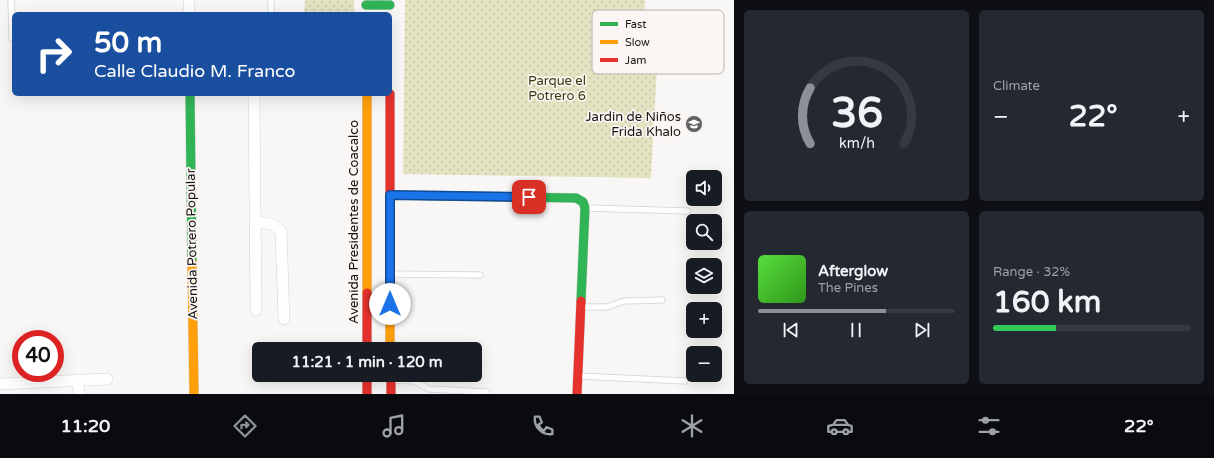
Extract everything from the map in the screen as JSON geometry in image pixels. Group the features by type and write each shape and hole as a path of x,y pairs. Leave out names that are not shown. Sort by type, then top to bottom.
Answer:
{"street":[{"path":"189,0 189,12"},
{"path":"366,6 390,6"},
{"name":"Avenida Potrero Popular","path":"190,96 194,394"},
{"path":"254,96 256,310"},
{"name":"Avenida Presidentes de Coacalco","path":"367,96 367,342"},
{"path":"390,96 390,342"},
{"path":"390,195 576,198 584,205 577,394"},
{"path":"255,221 274,225 281,231 284,319"},
{"path":"0,384 107,379"},
{"path":"78,380 79,394"},
{"path":"367,382 367,394"},
{"path":"390,382 391,394"}],"lane":[{"path":"11,0 12,38"},
{"path":"271,0 271,12"},
{"path":"584,205 688,211"},
{"path":"390,274 480,275"},
{"path":"580,307 607,307 624,301 662,300"},
{"path":"578,376 685,381"},
{"path":"416,382 430,389 487,392"}],"green space":[{"path":"305,0 354,0 354,12 304,12"},
{"name":"Parque el Potrero 6","path":"405,0 645,0 645,10 592,10 592,74 657,74 651,178 403,174"}],"traffic: fast":[{"path":"366,5 390,5"},
{"path":"190,96 192,263"},
{"path":"390,195 576,198 583,202 585,208 581,301"}],"traffic: slow":[{"path":"367,96 367,293"},
{"path":"192,263 194,394"},
{"path":"390,297 390,342"}],"traffic: jam":[{"path":"390,96 390,297"},
{"path":"367,293 367,342"},
{"path":"577,394 581,301"},
{"path":"367,382 367,394"},
{"path":"391,382 391,394"}],"place":[{"name":"Jardin de Niños Frida Khalo","path":"694,124"}],"route":[{"path":"390,304 390,195 529,197"}]}
